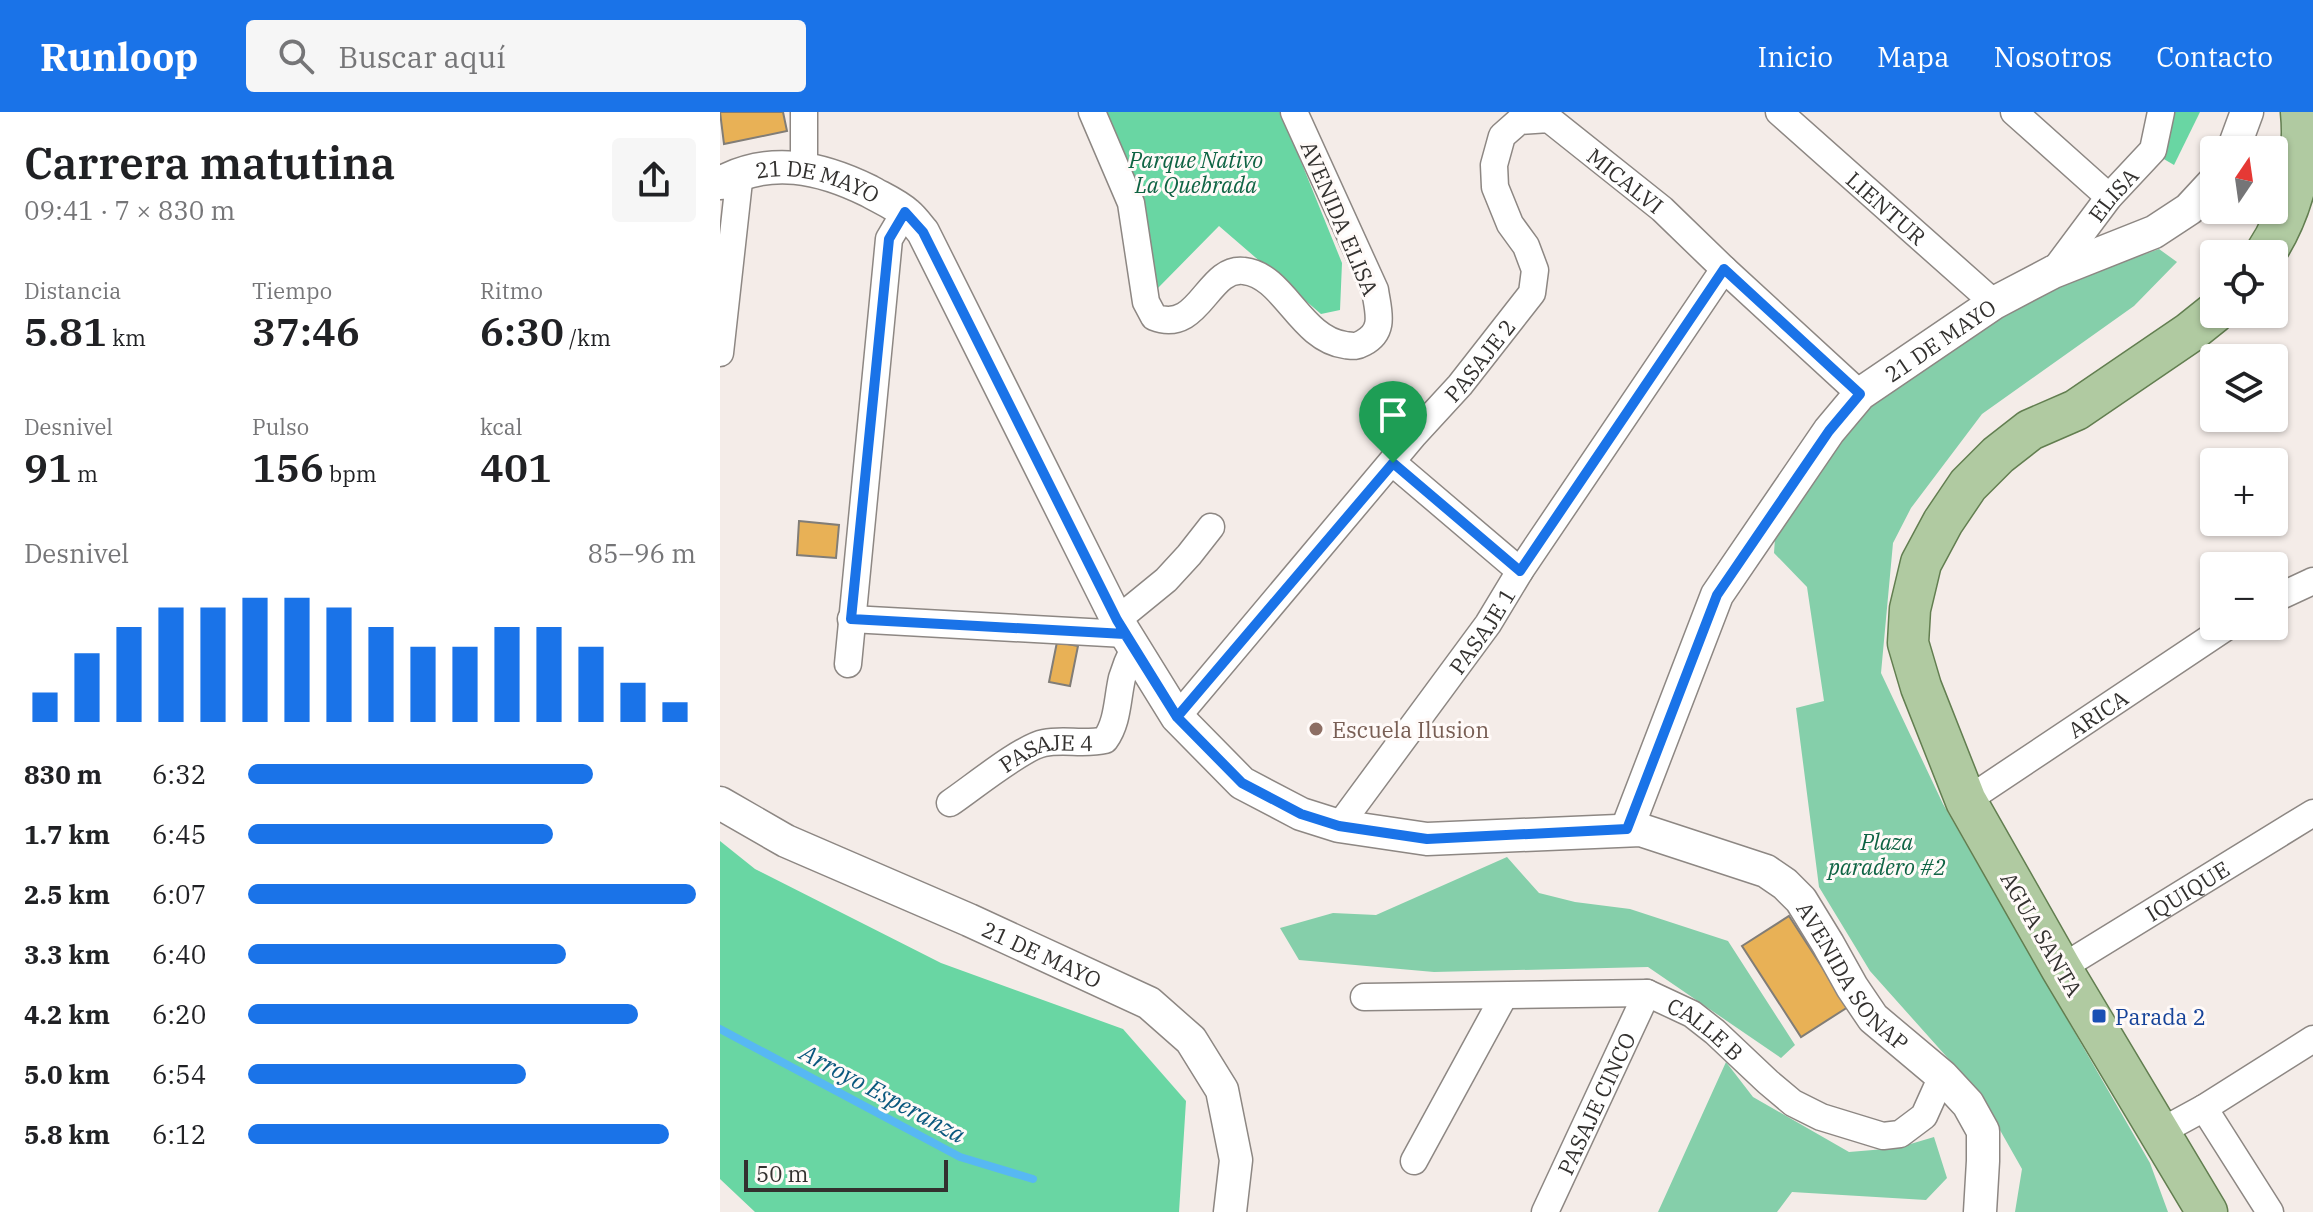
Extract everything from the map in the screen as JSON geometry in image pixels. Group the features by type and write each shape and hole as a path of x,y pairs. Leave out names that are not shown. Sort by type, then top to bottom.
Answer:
{"main road":[{"path":"2275,240 2307,157 2301,112"},
{"name":"AGUA SANTA","path":"2200,324 2076,410 2030,430 1998,455 1968,485 1921,563 1910,609 1908,643 1921,687 1966,801 2061,968 2207,1212"}],"street":[{"path":"804,168 805,112"},
{"name":"AVENIDA ELISA","path":"1092,112 1131,203 1146,302 1154,317 1166,322 1183,319 1226,275 1241,270 1268,281 1313,331 1332,344 1356,347 1372,338 1380,321 1375,290 1294,112"},
{"name":"LIENTUR","path":"1779,112 1994,303"},
{"path":"2014,112 2109,197"},
{"name":"ELISA","path":"2053,272 2109,197 2153,150 2161,112"},
{"path":"2239,136 2248,113"},
{"name":"MICALVI","path":"1532,293 1535,270 1526,246 1510,224 1495,187 1494,165 1502,136 1519,121 1549,119 1662,209 1860,394"},
{"name":"21 DE MAYO","path":"730,178 769,167 804,168 838,176 905,212 923,232 1125,634 1177,717 1242,783 1301,814 1339,826 1427,839 1627,829 1717,595 1829,431 1860,394 1994,303 2053,272 2154,232 2189,209 2200,197"},
{"path":"720,353 730,178"},
{"path":"848,664 889,239 905,212"},
{"name":"PASAJE 1","path":"1339,826 1488,624 1520,571 1724,269"},
{"name":"PASAJE 2","path":"1177,717 1460,385 1532,293"},
{"path":"1393,463 1520,571"},
{"path":"851,619 1125,634 1211,527"},
{"path":"2288,593 2313,581"},
{"name":"PASAJE 4","path":"950,803 1032,747 1051,742 1094,743 1105,740 1116,717 1125,634"},
{"name":"ARICA","path":"1966,801 2207,640"},
{"name":"21 DE MAYO","path":"720,803 786,841 969,920 1149,1003 1191,1040 1222,1090 1236,1160 1230,1212"},
{"name":"IQUIQUE","path":"2061,968 2313,813"},
{"name":"AVENIDA SONAP","path":"1627,829 1641,830 1766,871 1801,900 1873,1018 1942,1076 1968,1104 1983,1131 1980,1212"},
{"name":"CALLE B","path":"1364,997 1647,993 1692,1014 1793,1103 1821,1117 1883,1136 1900,1134 1924,1116 1942,1076"},
{"name":"PASAJE CINCO","path":"1545,1212 1647,993"},
{"path":"1414,1161 1504,996"},
{"path":"2160,1132 2313,1039"},
{"path":"2204,1108 2270,1212"}],"green space":[{"name":"Parque Nativo La Quebrada","path":"1107,112 1281,112 1342,263 1340,310 1321,314 1219,226 1158,288 1142,197"},
{"path":"2156,112 2200,112 2174,165 2157,155"},
{"name":"Plaza paradero #2","path":"2159,249 2177,262 2134,306 1982,414 1911,508 1893,543 1881,673 1943,804 2150,1163 2168,1212 2015,1212 2022,1169 1979,1093 1870,971 1819,887 1796,708 1824,701 1807,587 1774,553 1776,523 1849,421 1940,348 2048,289"},
{"path":"720,841 755,869 941,963 1123,1029 1186,1101 1179,1212 755,1212 720,1179"},
{"path":"1507,857 1539,893 1575,902 1630,909 1728,941 1795,1045 1781,1058 1648,967 1434,972 1299,960 1280,928 1333,913 1376,915"},
{"path":"1726,1062 1753,1097 1849,1152 1897,1148 1934,1137 1947,1178 1926,1200 1792,1192 1777,1212 1658,1212"}],"building":[{"path":"720,112 783,112 787,131 724,144"},
{"path":"799,521 839,525 836,558 797,555"},
{"path":"1057,642 1078,646 1070,686 1049,682"},
{"path":"1789,916 1848,1007 1801,1037 1742,946"}],"waterway":[{"name":"Arroyo Esperanza","path":"720,1029 960,1157 1033,1179"}],"place":[{"name":"Escuela Ilusion","path":"1316,729"},
{"name":"Parada 2","path":"2099,1016"}],"route":[{"path":"1393,463 1177,717 1117,620 923,232 905,212 889,239 851,619 1125,634 1177,717 1242,783 1301,814 1339,826 1427,839 1627,829 1717,595 1829,431 1860,394 1724,269 1520,571 1393,463"}]}
